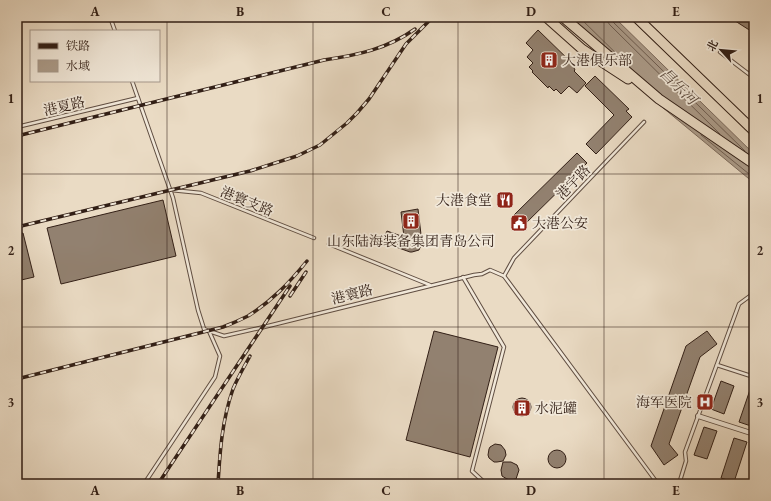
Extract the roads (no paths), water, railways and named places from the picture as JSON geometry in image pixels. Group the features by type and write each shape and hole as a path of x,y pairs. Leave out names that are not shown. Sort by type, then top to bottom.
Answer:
{"highway":[{"path":"546,17 582,49 659,99 754,164"},
{"path":"563,17 659,99"},
{"path":"636,17 754,131"},
{"path":"645,17 673,53"}],"street":[{"path":"698,416 754,434"}],"lane":[{"path":"110,17 115,30"},
{"path":"720,52 754,78"},
{"path":"132,82 171,190 198,310 204,329 209,331 220,356 215,377 144,484"},
{"name":"港夏路","path":"17,127 138,98"},
{"name":"港宇路","path":"504,276 514,258 644,122"},
{"name":"港寰支路","path":"171,190 201,193 314,238"},
{"path":"329,244 431,285"},
{"name":"港寰路","path":"209,331 224,336 431,285 482,274 490,270 504,276"},
{"path":"504,276 658,484"},
{"path":"463,278 504,347 472,471 486,484"},
{"path":"679,484 686,462 685,452 739,304 754,293"},
{"path":"717,365 754,377"}],"water":[{"name":"昌乐河","path":"567,17 614,17 754,154 754,183 639,88"}],"railway":[{"path":"17,227 250,171 297,156 320,145 357,113 369,99 406,44 433,17"},
{"path":"17,136 324,60 372,50 394,42 415,29"},
{"path":"17,379 229,325 248,316 265,304 287,284 307,261"},
{"path":"290,296 306,272"},
{"path":"158,484 290,286"},
{"path":"218,484 226,412 233,389 250,356"}],"place":[{"name":"大港俱乐部","path":"549,60"},
{"name":"大港食堂","path":"505,200"},
{"name":"山东陆海装备集团青岛公司","path":"411,221"},
{"name":"大港公安","path":"519,223"},
{"name":"海军医院","path":"705,402"},
{"name":"水泥罐","path":"522,408"}]}
